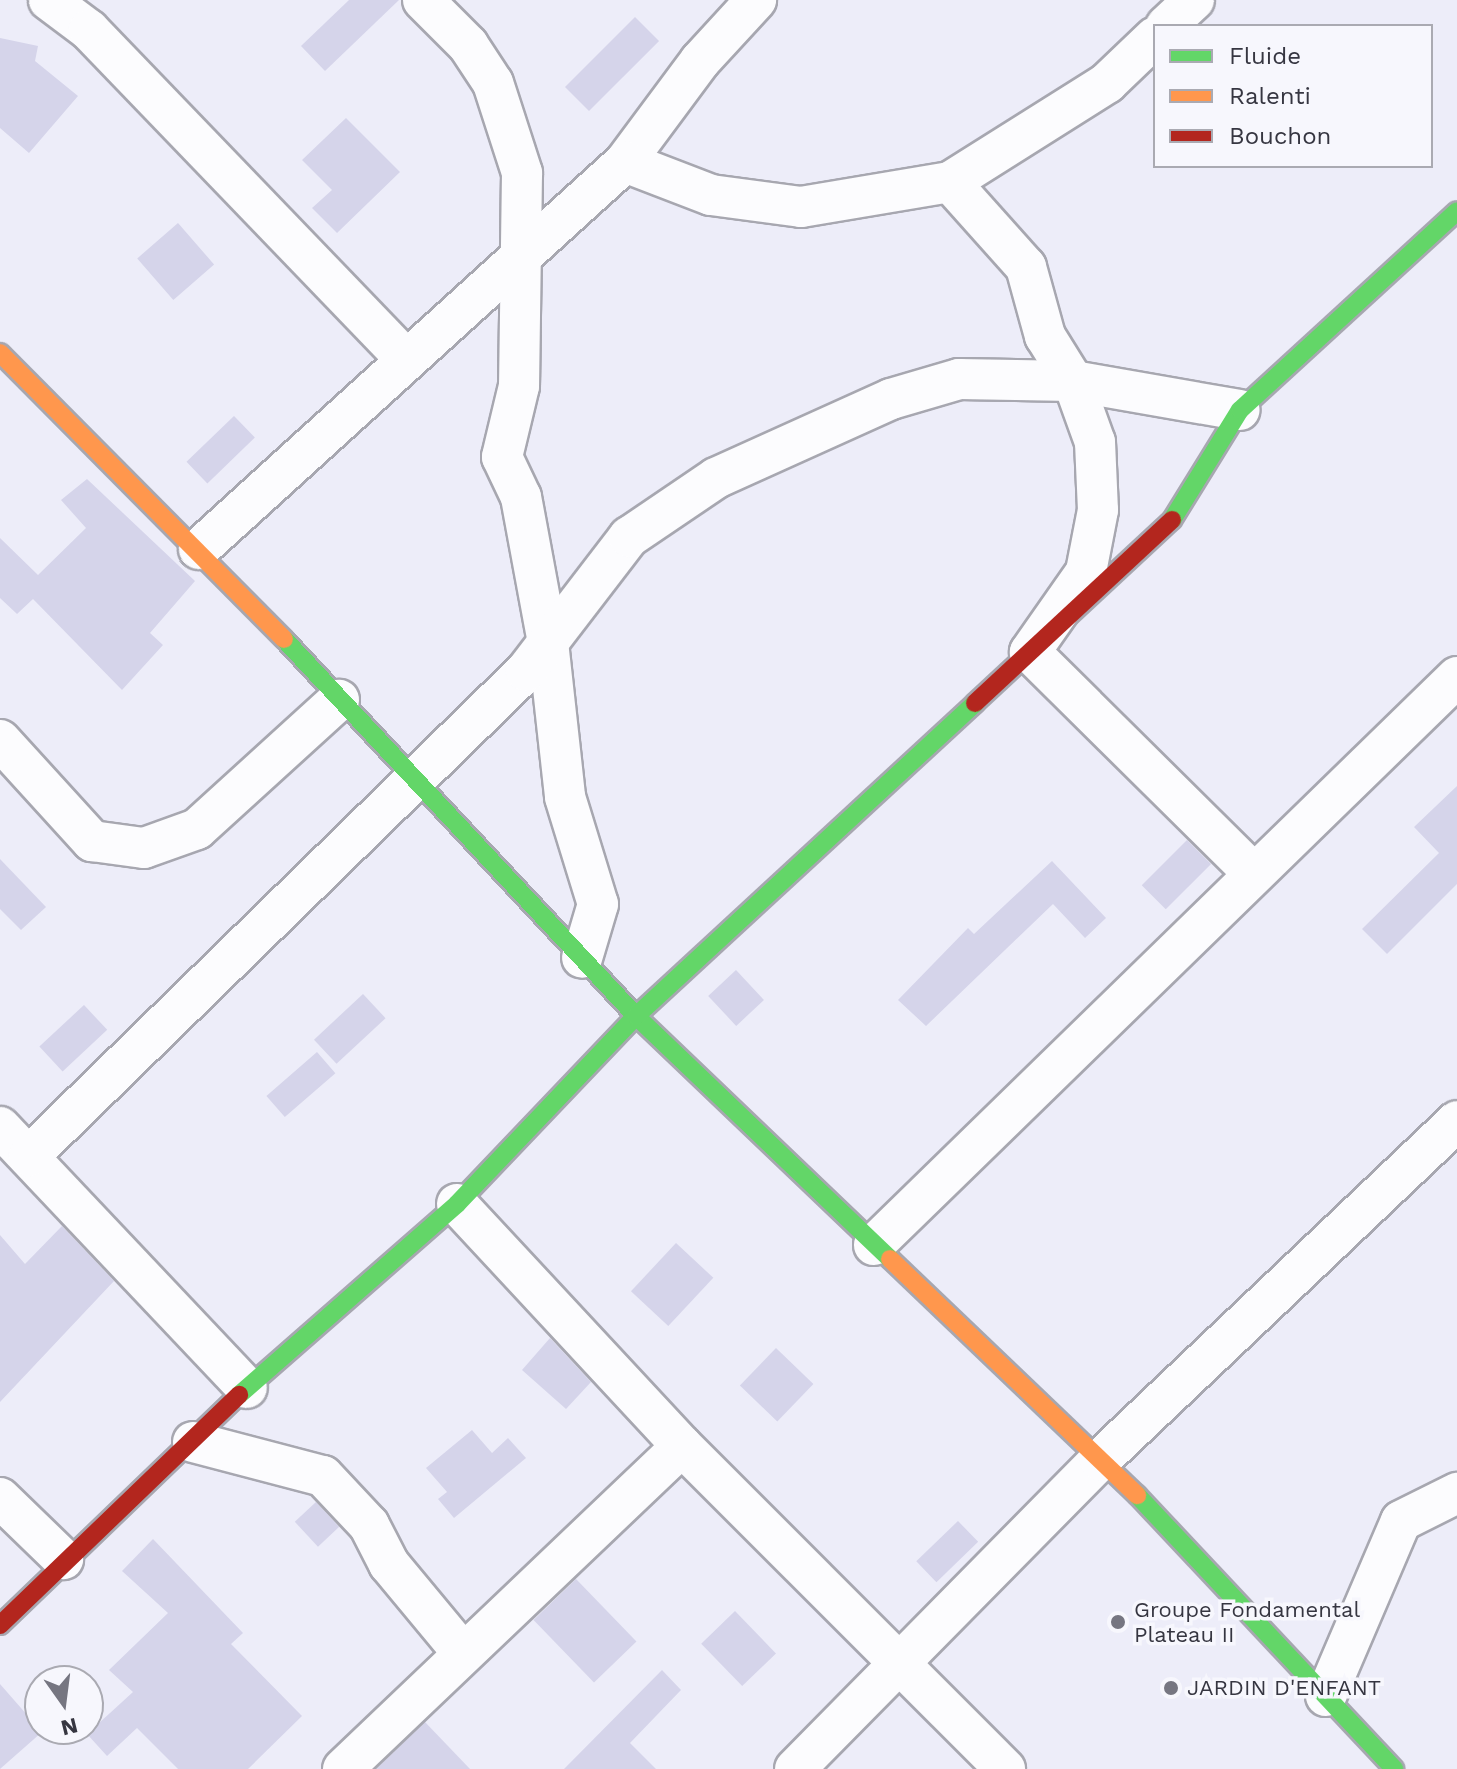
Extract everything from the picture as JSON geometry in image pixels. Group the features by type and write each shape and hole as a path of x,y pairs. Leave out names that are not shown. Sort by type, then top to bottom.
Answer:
{"street":[{"path":"49,0 89,30 407,360"},
{"path":"423,0 468,45 493,83 522,173 519,386 502,457 521,497 548,642 565,797 598,904 582,958"},
{"path":"199,549 625,162 700,61 756,0"},
{"path":"1168,24 1194,0"},
{"path":"625,162 711,195 801,207 950,182 1107,83 1153,39"},
{"path":"950,182 1026,267 1045,336 1073,381 1095,442 1098,510 1086,572 1030,652"},
{"path":"0,1625 63,1559 193,1442 247,1388 457,1204 636,1016 1178,515 1240,410 1457,211"},
{"path":"0,353 199,549 636,1016 1100,1460 1394,1769"},
{"path":"29,1156 412,776 526,671 629,537 716,478 891,399 959,379 1073,381 1240,410"},
{"path":"1030,652 1253,873"},
{"path":"874,1245 1457,677"},
{"path":"0,740 92,841 144,848 197,829 339,700"},
{"path":"795,1769 1100,1460 1457,1121"},
{"path":"0,1127 247,1388"},
{"path":"457,1204 682,1446 899,1667 1005,1769"},
{"path":"193,1442 323,1476 369,1525 389,1564 462,1652"},
{"path":"343,1769 462,1652 682,1446"},
{"path":"1326,1696 1401,1521 1457,1493"},
{"path":"0,1498 63,1559"}],"building":[{"path":"349,0 399,0 325,71 301,46"},
{"path":"635,17 659,41 589,111 565,87"},
{"path":"0,38 38,46 35,61 78,96 29,153 0,128"},
{"path":"346,118 400,172 337,233 312,208 332,190 302,160"},
{"path":"178,223 214,265 173,300 137,258"},
{"path":"234,416 255,438 207,483 187,462"},
{"path":"87,479 195,581 150,633 163,645 122,690 33,599 17,614 0,598 0,538 38,575 86,528 61,500"},
{"path":"1457,786 1457,884 1387,954 1362,929 1439,853 1414,827"},
{"path":"1187,840 1211,864 1166,909 1142,885"},
{"path":"0,859 46,907 21,930 0,909"},
{"path":"1052,861 1106,918 1085,938 1053,904 926,1026 898,1000 968,928 974,934"},
{"path":"736,970 764,1000 736,1026 708,996"},
{"path":"363,994 386,1018 337,1064 314,1040"},
{"path":"84,1005 107,1030 63,1071 39,1047"},
{"path":"317,1052 335,1073 285,1117 266,1096"},
{"path":"62,1226 114,1281 0,1402 0,1235 25,1264"},
{"path":"676,1243 713,1278 668,1326 631,1291"},
{"path":"550,1338 591,1382 566,1409 522,1370"},
{"path":"776,1348 813,1384 777,1422 740,1385"},
{"path":"472,1430 492,1453 508,1438 526,1458 454,1518 438,1499 447,1492 426,1468"},
{"path":"316,1502 339,1527 318,1547 295,1522"},
{"path":"958,1521 978,1542 936,1582 916,1561"},
{"path":"153,1539 243,1633 231,1644 302,1716 248,1769 178,1769 137,1728 107,1756 97,1745 104,1745 104,1718 133,1692 109,1670 168,1613 122,1571"},
{"path":"576,1579 636,1642 594,1683 534,1620"},
{"path":"735,1611 776,1653 742,1686 701,1644"},
{"path":"662,1670 681,1690 630,1743 656,1769 564,1769"},
{"path":"0,1684 24,1711 24,1745 27,1745 0,1769"},
{"path":"425,1722 470,1769 376,1769"}],"traffic: fast":[{"path":"1172,520 1240,410 1457,211"},
{"path":"284,639 636,1016 890,1259"},
{"path":"239,1395 457,1204 636,1016 975,703"},
{"path":"1137,1495 1394,1769"}],"traffic: slow":[{"path":"0,353 284,639"},
{"path":"890,1259 1137,1495"}],"traffic: jam":[{"path":"975,703 1172,520"},
{"path":"0,1625 239,1395"}],"place":[{"name":"Groupe Fondamental Plateau II","path":"1118,1622"},
{"name":"JARDIN D'ENFANT","path":"1171,1688"}]}
